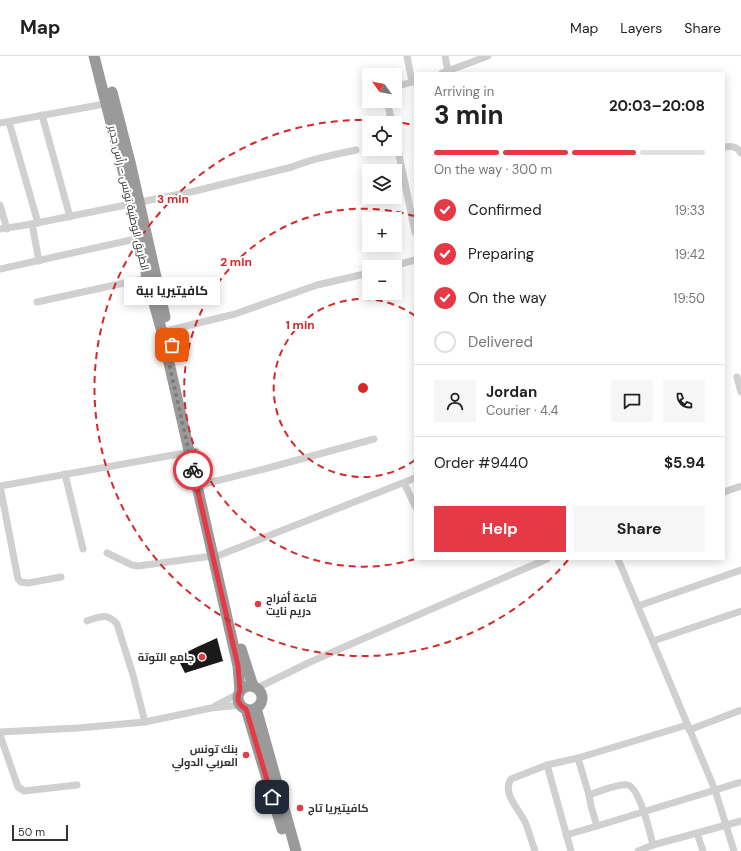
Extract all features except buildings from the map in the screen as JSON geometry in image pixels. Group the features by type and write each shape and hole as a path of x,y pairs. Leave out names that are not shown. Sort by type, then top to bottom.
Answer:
{"highway":[{"name":"الطريق الوطنية تونس - رأس جدير","path":"94,56 111,103"},
{"name":"الطريق الوطنية تونس - رأس جدير","path":"102,56 111,103 216,556 244,701 288,851"},
{"name":"الطريق الوطنية تونس - رأس جدير","path":"135,203 147,278 165,331"},
{"name":"الطريق الوطنية تونس - رأس جدير","path":"193,452 204,484 216,556 242,653 255,687 261,694 262,698 261,702 244,701"},
{"path":"244,701 246,686 255,687"},
{"name":"الطريق الوطنية تونس - رأس جدير","path":"244,701 296,851"}],"street":[{"path":"402,85 414,82 407,56"},
{"path":"445,56 445,72 478,58 488,56"},
{"path":"0,123 111,103"},
{"path":"42,115 70,217"},
{"path":"9,122 35,224 39,261"},
{"path":"725,147 733,146 737,148 741,154"},
{"path":"0,205 3,229 70,217 249,178 292,167 318,158 356,150"},
{"path":"399,156 414,227"},
{"path":"0,268 39,261 140,238"},
{"path":"402,264 414,260"},
{"path":"165,331 235,314 317,285 362,274"},
{"path":"37,302 147,278"},
{"path":"737,377 741,392"},
{"path":"204,484 374,439"},
{"path":"61,577 28,583 21,582 18,579 0,486 193,452"},
{"path":"65,474 83,549"},
{"path":"107,553 132,565 138,566 189,558 216,556 414,478"},
{"path":"404,483 414,504"},
{"path":"725,492 741,486"},
{"path":"255,687 545,560"},
{"path":"618,560 715,790 734,851"},
{"path":"638,606 741,570"},
{"path":"653,641 741,611"},
{"path":"87,621 105,616 113,619 117,624 133,675 144,722"},
{"path":"77,785 24,791 18,787 0,733 144,722 244,701"},
{"path":"211,708 244,701"},
{"path":"535,851 526,824 512,800 509,783 514,778 547,765 688,728 741,710"},
{"path":"578,758 589,795 590,806 597,826"},
{"path":"547,765 570,851"},
{"path":"566,836 741,782"},
{"path":"589,795 620,785 627,785 634,792 644,811 653,845"},
{"path":"638,851 653,845 741,821"},
{"path":"697,833 703,851"}],"way so far":[{"path":"172,345 168,330 162,332 193,470"}],"place":[{"name":"كافيتيريا بية","path":"172,345"},
{"name":"قاعة أفراح دريم نايت","path":"258,604"},
{"name":"جامع التوتة","path":"202,657"},
{"name":"بنك تونس العربي الدولي","path":"246,755"},
{"name":"كافيتيريا تاج","path":"300,808"}],"route":[{"path":"193,470 238,666 240,691 238,694 238,701 242,708 246,709 272,797"}]}
